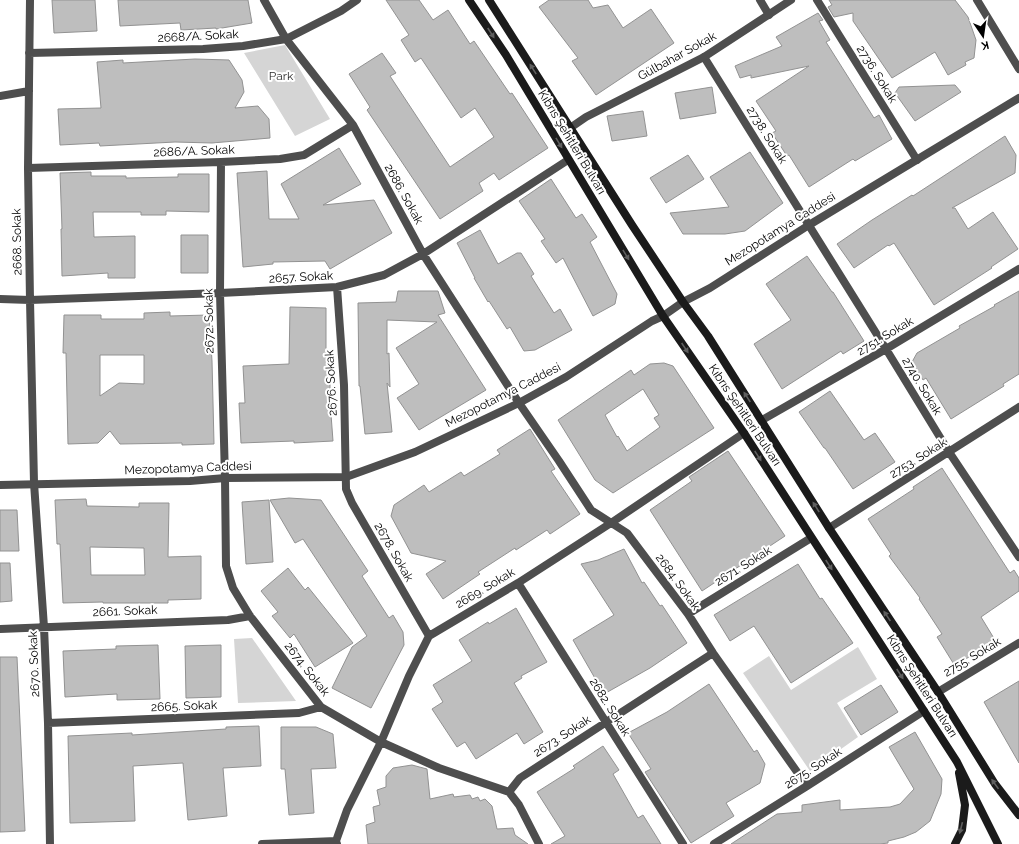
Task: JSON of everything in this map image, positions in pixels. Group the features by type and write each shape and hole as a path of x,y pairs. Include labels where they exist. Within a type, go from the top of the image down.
{"main road":[{"name":"Kıbrıs Şehitleri Bulvarı","path":"469,0 506,55 568,160 664,316 744,433 957,762 998,844"},
{"name":"Kıbrıs Şehitleri Bulvarı","path":"489,0 632,225 683,302 708,336 829,528 938,692 995,784 1019,815"},
{"path":"955,844 962,830 965,805 957,762"}],"street":[{"name":"2668. Sokak","path":"30,0 28,168 34,483"},
{"name":"2686. Sokak","path":"264,0 286,38 353,125 423,254 519,403"},
{"name":"2668/A. Sokak","path":"29,52 203,50 243,46 286,38 341,12 357,0"},
{"path":"760,0 769,15"},
{"name":"Gülbahar Sokak","path":"570,128 586,117 704,57 791,0"},
{"name":"2736. Sokak","path":"817,0 917,160"},
{"path":"977,0 1019,69"},
{"name":"2738. Sokak","path":"704,57 809,225"},
{"path":"0,96 29,91"},
{"name":"Mezopotamya Caddesi","path":"0,484 190,481 225,478 346,477 415,452 519,403 566,377 652,321 664,316 683,302 710,288 809,225 1019,98"},
{"name":"2686/A. Sokak","path":"28,168 280,159 304,155 353,125"},
{"name":"2657. Sokak","path":"0,299 30,300 337,288 384,275 423,254 568,160"},
{"name":"2672. Sokak","path":"221,162 220,293 225,478"},
{"name":"2740. Sokak","path":"809,225 949,452 1019,557"},
{"name":"2751. Sokak","path":"762,420 1019,270"},
{"name":"2676. Sokak","path":"337,288 344,385 346,477"},
{"name":"2684. Sokak","path":"519,403 560,461 591,510 627,533 688,614 713,653 807,786"},
{"name":"2753. Sokak","path":"829,528 1019,407"},
{"name":"2669. Sokak","path":"429,636 518,583 611,523 744,433"},
{"name":"2678. Sokak","path":"346,477 346,489 352,503 429,636"},
{"name":"2674. Sokak","path":"225,478 226,566 233,588 250,616 321,707 381,742 439,768 509,792"},
{"name":"2670. Sokak","path":"34,483 44,627 48,723 50,844"},
{"name":"2671. Sokak","path":"688,614 811,538"},
{"name":"2682. Sokak","path":"518,583 683,844"},
{"name":"2661. Sokak","path":"0,629 228,620 250,616"},
{"path":"262,844 336,843 347,810 381,742 409,676 429,636"},
{"name":"2755. Sokak","path":"938,692 1019,643"},
{"name":"2673. Sokak","path":"509,792 520,778 713,653"},
{"name":"2665. Sokak","path":"48,723 299,713 321,707"},
{"name":"2675. Sokak","path":"714,844 924,711"},
{"path":"509,792 519,805 539,844"}],"green space":[{"name":"Park","path":"285,45 330,119 295,136 244,53"},
{"path":"252,638 296,701 238,703 234,639"},
{"path":"858,647 877,679 837,703 858,737 810,771 743,673 769,656 791,690"}],"building":[{"path":"52,0 95,0 97,31 54,33"},
{"path":"118,0 248,0 252,23 216,29 181,30 180,23 120,26"},
{"path":"386,0 419,0 433,20 448,10 470,44 474,41 510,94 512,93 548,148 499,180 494,173 479,183 483,191 440,219 367,110 370,107 349,74 382,53 396,73 390,76 450,167 494,137 475,108 461,118 421,58 415,62 401,40 409,35"},
{"path":"549,0 588,0 593,8 608,5 623,28 651,9 674,43 596,95 572,61 578,58 539,7"},
{"path":"829,0 955,0 968,17 976,40 974,58 965,62 966,65 948,75 935,52 892,78 853,21 853,13 834,17 828,7 832,5"},
{"path":"818,13 823,20 819,21 830,40 826,42 874,118 879,115 892,139 855,161 853,159 809,187 789,155 787,156 772,133 776,131 756,101 809,66 751,78 751,75 740,78 735,66 782,46 776,37"},
{"path":"195,59 229,60 242,80 244,92 235,108 258,106 269,119 270,138 212,143 175,142 100,146 99,143 60,145 58,109 101,108 97,62 123,60 123,63"},
{"path":"955,85 961,92 915,121 895,93 899,87"},
{"path":"712,87 716,113 680,119 675,93"},
{"path":"643,111 647,136 612,141 607,116"},
{"path":"1005,136 1016,155 1015,173 952,208 955,208 968,229 993,212 1018,249 991,267 992,268 934,305 894,243 889,246 888,245 854,268 837,244 872,220 912,195 913,196"},
{"path":"339,148 361,184 323,205 374,200 392,233 330,269 325,261 273,262 273,264 243,267 237,173 267,171 269,219 299,219 281,184"},
{"path":"750,152 783,203 745,231 725,234 683,234 670,213 729,207 710,177"},
{"path":"688,155 704,179 666,203 650,178"},
{"path":"91,172 91,176 126,176 126,178 178,177 178,174 209,174 209,212 166,211 166,215 141,215 141,212 93,212 94,237 135,236 135,278 108,278 108,273 62,276 60,173"},
{"path":"551,179 576,218 582,214 597,237 590,242 617,294 615,304 593,316 563,258 556,263 541,241 545,239 519,201"},
{"path":"480,230 498,264 517,253 521,253 534,274 531,276 554,313 560,309 572,330 535,350 524,351 510,327 507,329 489,301 488,302 474,278 457,243"},
{"path":"181,235 208,235 208,273 181,273"},
{"path":"807,256 833,292 864,341 843,354 841,351 782,389 754,344 791,320 766,284"},
{"path":"398,291 438,291 445,313 438,315 486,390 419,430 397,398 419,384 396,348 437,322 387,320 387,354 389,353 390,387 387,383 392,432 365,434 359,386 358,303 396,302"},
{"path":"1019,291 1019,374 1003,384 1004,386 951,419 926,378 923,380 912,362 917,353 960,328 959,326"},
{"path":"290,307 326,308 326,353 330,353 330,401 333,441 241,443 239,403 245,403 243,366 289,364"},
{"path":"170,312 170,316 209,315 212,361 214,444 120,444 110,431 98,443 68,444 66,353 63,353 64,315 101,315 101,319 144,319 144,313","holes":["100,355 144,355 144,384 119,383 100,396"]},
{"path":"664,363 673,366 714,428 613,493 595,480 558,420 631,370 634,375 650,364","holes":["643,389 659,415 654,418 660,427 627,451 618,436 617,437 605,415"]},
{"path":"830,391 864,440 875,433 895,462 853,489 799,412"},
{"path":"530,429 555,469 551,471 580,514 550,534 547,530 516,550 515,548 478,572 480,574 443,599 426,574 446,561 411,553 391,516 394,505 424,485 429,492 461,472 464,476 500,454 497,450"},
{"path":"728,451 785,536 702,591 650,510 692,481 689,477"},
{"path":"942,468 1010,573 1014,570 1019,578 1019,591 981,617 995,640 955,666 937,637 942,634 919,599 920,598 889,556 891,554 868,519 914,489 913,487"},
{"path":"289,498 321,500 368,571 362,576 389,618 393,615 403,632 404,645 371,708 332,688 352,647 367,636 303,539 295,543 270,500"},
{"path":"86,499 87,506 139,507 139,503 169,503 168,557 201,556 201,599 168,600 168,603 63,603 60,544 57,544 55,500","holes":["90,547 144,548 145,575 91,575"]},
{"path":"269,500 273,562 246,564 242,502"},
{"path":"0,510 17,510 19,551 0,551"},
{"path":"624,549 642,583 644,582 660,606 662,605 687,643 650,668 604,694 573,640 614,615 581,564 598,560"},
{"path":"0,563 10,563 12,601 0,602"},
{"path":"798,564 820,599 822,598 853,643 791,683 754,626 730,641 714,615"},
{"path":"288,568 305,590 308,587 353,643 315,667 294,634 290,638 272,616 278,612 261,591"},
{"path":"516,608 547,662 521,676 522,678 514,683 543,732 524,744 517,733 476,759 465,742 457,747 432,709 443,702 433,685 472,661 459,640 488,622 489,624"},
{"path":"158,645 160,699 117,700 117,694 65,697 63,651 116,649 116,646"},
{"path":"221,645 221,697 186,698 185,646"},
{"path":"0,657 17,657 25,831 0,832"},
{"path":"1019,681 1019,763 984,702"},
{"path":"709,684 754,752 757,750 765,764 760,783 726,803 734,816 691,843 645,772 651,769 628,733 667,712"},
{"path":"881,685 898,712 861,735 844,708"},
{"path":"259,726 261,766 223,768 227,816 188,820 183,763 133,766 135,821 70,823 68,736 132,733 132,735 226,729 226,727"},
{"path":"281,727 316,727 333,734 336,768 311,769 314,813 289,815 285,769 281,769"},
{"path":"915,732 942,779 941,794 930,821 916,832 888,841 888,843 880,844 731,844 777,814 802,812 802,805 840,800 840,810 890,807 900,804 914,789 889,747"},
{"path":"603,746 619,770 613,774 638,818 643,815 661,844 551,844 565,836 537,792 575,768 573,766"},
{"path":"412,765 427,769 430,799 453,794 454,797 470,795 472,799 478,797 480,801 485,799 492,806 497,829 513,828 515,835 528,844 368,844 366,825 375,822 373,807 380,805 377,790 386,787 386,776 393,768"}]}
